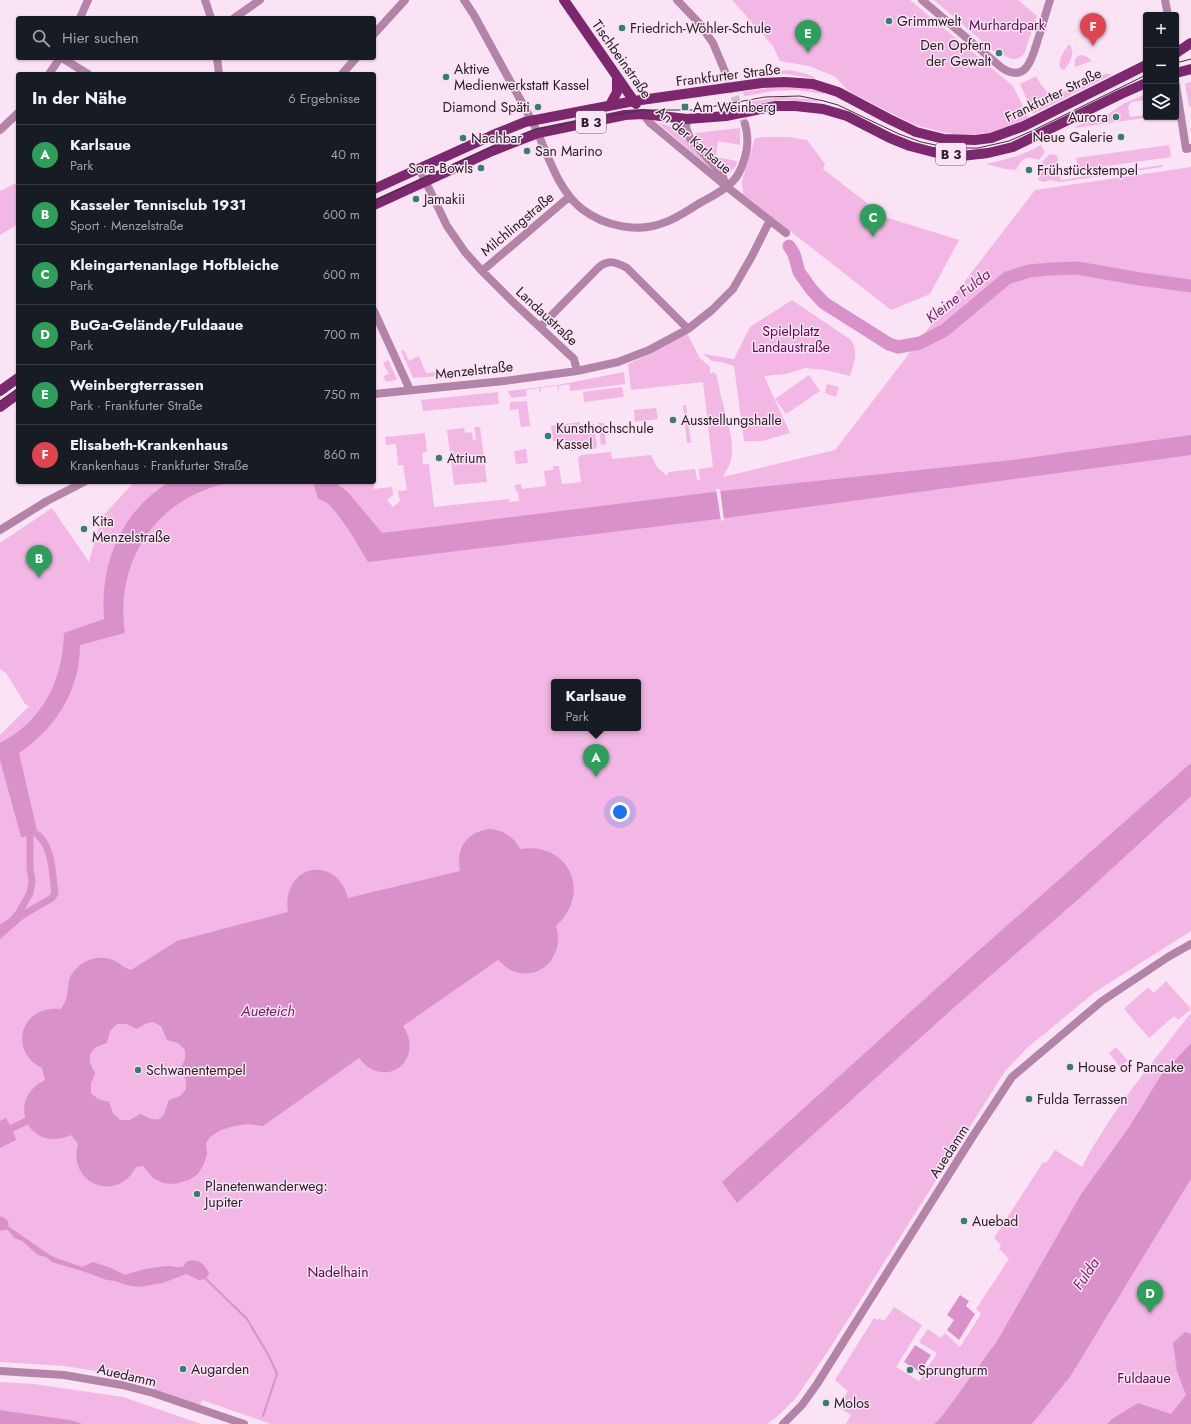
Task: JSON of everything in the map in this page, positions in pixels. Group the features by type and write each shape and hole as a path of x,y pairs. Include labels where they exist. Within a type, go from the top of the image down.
{"main road":[{"name":"Tischbeinstraße","path":"564,0 644,114"},
{"path":"1179,51 1191,43"},
{"path":"1179,52 1191,50"},
{"name":"Frankfurter Straße","path":"376,188 525,122 634,101 762,83 799,82 813,84 838,92 916,132 944,139 975,140 991,138 1024,126 1143,67"},
{"path":"1179,72 1191,69"},
{"path":"610,105 617,92 617,77"},
{"name":"Frankfurter Straße","path":"376,204 492,151 538,133 625,115 644,114 687,119 726,116 776,106 795,106 823,109 847,116 890,138 910,146 933,152 961,156 988,153 1013,146 1121,94 1143,85"},
{"path":"0,391 16,379"},
{"path":"0,407 16,395"}],"street":[{"path":"81,16 88,0"},
{"path":"205,0 210,16"},
{"path":"237,16 260,0"},
{"path":"376,32 404,0"},
{"path":"464,0 474,15 532,121 544,150 569,197 583,210 597,218 611,224 627,227 643,228 662,224 727,187 734,181 743,163 748,137 745,124"},
{"path":"676,0 699,23 712,42 726,74"},
{"path":"922,0 1002,68 1007,71 1017,73 1027,67 1033,58 1050,0"},
{"path":"1165,0 1167,12"},
{"path":"50,72 60,60"},
{"path":"64,60 85,72"},
{"path":"217,60 219,72"},
{"path":"344,72 354,60"},
{"path":"1179,102 1188,149"},
{"name":"An der Karlsaue","path":"644,114 650,123 727,187 786,233"},
{"path":"0,130 16,115"},
{"name":"An der Karlsaue","path":"687,119 686,128 691,140 722,174 727,187"},
{"name":"Landaustraße","path":"419,168 447,226 465,252 482,271 574,359 577,371"},
{"name":"Milchlingstraße","path":"482,271 569,197"},
{"path":"577,371 618,362 649,350 688,329 712,310 733,289 770,220"},
{"path":"540,327 603,263 610,262 627,268 688,329"},
{"path":"376,315 410,390"},
{"name":"Menzelstraße","path":"376,394 504,381 577,371"},
{"path":"0,530 47,501 80,484"},
{"name":"Auedamm","path":"783,1424 802,1405 817,1384 1012,1077 1102,1001 1168,957 1191,944"},
{"name":"Auedamm","path":"0,1371 64,1375 122,1385 153,1393 244,1424"}],"green space":[{"path":"732,0 910,0 1013,86 1029,118 990,133 961,135 941,132 913,124 850,92 834,76 809,66 780,61 773,46"},
{"name":"Murhardpark","path":"934,0 1018,0 1037,16 1024,54 1021,57 1012,59 1000,51 996,53"},
{"path":"1069,44 1072,54 1068,65 1064,70 1060,68 1060,61"},
{"path":"1080,55 1086,56 1092,61 1075,67 1075,60"},
{"path":"788,70 807,74 817,79 787,74 763,75"},
{"path":"1105,74 1113,74 1033,114 1020,84 1036,76 1048,93 1058,94"},
{"path":"1191,82 1191,106 1189,107 1185,83"},
{"path":"792,86 810,88 825,92 824,94 796,90 774,91 744,96 743,92 774,87"},
{"path":"1143,95 1143,100 1132,102 1128,106 1130,117 1143,115 1143,118 1074,128 1090,120 1104,116 1125,103"},
{"path":"783,97 818,100 818,102 781,100 747,106 746,102"},
{"path":"658,123 683,130 714,171"},
{"path":"740,128 740,145 718,141 716,157 737,161 736,166 730,172 697,138 695,133"},
{"path":"788,137 807,140 825,164 823,169 885,217 959,240 930,294 891,310 743,194 742,181 755,138"},
{"path":"1041,145 1045,152 1039,160 1030,158 1024,159 1016,170 986,164 1014,157"},
{"path":"1169,145 1171,157 1078,170 1076,158"},
{"path":"1050,154 1057,155 1058,163 1042,166 1042,162"},
{"path":"1162,165 1162,167 1060,182 1050,180 1044,182 1038,180 1042,171 1056,168 1059,170 1061,180"},
{"name":"Nadelhain","path":"1191,167 1191,931 1095,992 1027,1048 1005,1071 830,1348 796,1398 780,1414 767,1424 271,1424 202,1400 200,1406 153,1391 155,1385 125,1376 65,1366 0,1362 0,735 29,706 25,704 6,673 0,669 0,543 52,508 89,562 101,518 132,484 373,484 374,489 392,487 393,495 387,500 393,507 400,501 398,491 407,490 403,465 398,465 396,444 386,445 385,437 425,433 427,452 422,453 423,464 429,464 434,507 509,499 509,502 519,501 518,492 516,492 515,485 521,484 522,489 546,486 544,471 553,470 553,466 559,466 562,484 581,482 578,458 581,455 611,452 612,459 651,455 657,467 666,475 668,475 668,472 695,469 697,480 700,480 699,469 713,467 703,382 631,390 628,364 646,356 687,333 699,357 710,367 710,374 713,372 716,374 717,378 732,448 730,463 723,477 835,450 1035,190"},
{"path":"16,183 16,225 0,235 0,191"},
{"name":"Spielplatz Landaustraße","path":"792,300 851,340 855,353 850,376 826,370 805,368 786,374 764,376 790,433 762,441 744,441 734,366 712,361 703,354 734,359 750,327"},
{"path":"404,350 409,361 419,356 426,373 436,372 437,376 413,378 401,351"},
{"path":"388,360 397,379 386,382 383,376 389,374 383,363"},
{"path":"624,372 625,384 570,391 569,384 559,386 559,392 557,386 541,388 541,394 539,388 526,390 527,396 512,398 508,391 558,385"},
{"path":"809,375 820,391 786,414 775,399"},
{"path":"827,384 839,387 836,397 825,393"},
{"path":"622,387 624,397 584,402 583,392"},
{"path":"498,392 499,404 423,411 421,400"},
{"path":"527,401 530,426 521,427 518,409 510,410 510,402"},
{"path":"683,405 686,405 691,443 687,443"},
{"path":"656,408 658,419 635,422 634,410"},
{"path":"580,422 580,425 594,424 597,446 595,449 570,451 568,441 553,441 551,426"},
{"path":"598,423 604,423 606,444 601,445"},
{"path":"474,427 480,427 487,482 454,485 447,430 464,428 465,433 472,432 473,440 476,439"},
{"path":"526,449 528,463 516,464 514,451"},
{"path":"1166,981 1191,1009 1178,1020 1174,1016 1149,1038 1124,1009 1148,987 1154,993"},
{"path":"1191,1013 1191,1043 1161,1075 1129,1127 1081,1194 997,1341 942,1416 934,1424 846,1424 851,1415 838,1407 848,1391 835,1380 874,1318 878,1320 879,1318 884,1321 894,1307 922,1325 896,1367 919,1381 937,1353 919,1342 928,1329 941,1338 945,1333 960,1347 981,1314 976,1309 1009,1259 999,1249 1001,1245 994,1238 1043,1162 1046,1163 1055,1150 1082,1167 1093,1146 1119,1107"},
{"path":"1116,1047 1128,1061 1120,1067 1109,1053"},
{"name":"Fuldaaue","path":"1191,1179 1191,1424 1032,1424 1070,1377"},
{"path":"0,1382 34,1384 123,1397 201,1424 83,1424 71,1420 0,1410"}],"water":[{"path":"1191,435 1191,455 726,518 368,562 338,515 327,503 318,499 314,484 337,484 347,491 382,533 722,491 1013,460"},
{"path":"166,484 226,484 207,489 184,500 164,516 147,534 135,556 127,580 123,606 125,633 80,645 76,677 63,706 55,720 44,732 19,753 38,835 21,837 0,760 0,743 15,734 28,723 39,711 48,697 55,683 60,667 64,633 104,619 106,578 110,559 126,524 152,494"},
{"path":"1191,763 1191,796 1082,896 959,1003 737,1203 722,1182 959,968"},
{"name":"Aueteich","path":"489,829 503,832 511,837 520,849 537,849 551,853 562,861 570,872 574,885 573,898 567,913 556,926 558,936 554,955 549,963 542,969 524,973 507,968 498,960 403,1026 409,1039 409,1050 406,1060 399,1068 390,1072 380,1072 369,1068 359,1058 263,1126 248,1124 234,1126 221,1130 210,1137 206,1143 207,1154 204,1164 198,1174 189,1180 174,1184 163,1183 153,1178 143,1166 136,1167 128,1178 117,1185 106,1187 96,1184 87,1179 80,1170 77,1158 78,1144 71,1135 56,1139 43,1137 34,1131 27,1122 24,1111 26,1100 33,1089 45,1080 42,1068 31,1060 25,1051 22,1041 23,1030 28,1021 36,1014 47,1009 61,1009 66,999 69,980 80,965 91,959 104,958 113,960 131,970 177,941 288,912 288,896 293,884 301,875 311,870 322,870 333,875 342,884 348,898 460,871 459,856 464,843 468,838 481,831","holes":["153,1022 161,1026 167,1040 178,1043 185,1050 185,1059 180,1070 186,1080 186,1089 180,1096 169,1100 164,1114 160,1118 152,1119 140,1114 130,1120 120,1120 113,1113 109,1102 98,1099 91,1093 91,1084 95,1073 90,1063 90,1054 96,1047 107,1043 110,1031 117,1024 126,1024 137,1029 147,1023"]},
{"path":"19,907 28,915 0,939 0,925 11,917"},
{"name":"Fulda","path":"1191,1043 1191,1179 1070,1377 1032,1424 934,1424 942,1416 997,1341 1081,1194 1129,1127 1161,1075"},
{"path":"6,1118 12,1128 16,1140 0,1148 0,1121"},
{"path":"2,1222 50,1255 82,1267 93,1262 111,1268 125,1275 158,1267 181,1267 184,1266 186,1262 197,1261 205,1266 209,1273 206,1279 199,1280 186,1274 163,1283 139,1287 126,1285 52,1262 46,1257 38,1255 22,1241 14,1238 10,1232 1,1226"},
{"path":"960,1295 969,1301 966,1306 975,1314 959,1340 947,1330 954,1320 947,1315"},
{"path":"1185,1332 1191,1334 1191,1424 1107,1424 1112,1419 1138,1403 1171,1414 1186,1395 1177,1371 1173,1343"},
{"path":"915,1345 931,1355 920,1372 904,1362"},
{"path":"0,1410 71,1420 83,1424 0,1424"}],"pier":[{"path":"716,489 720,489 724,520 721,521"}],"waterway":[{"name":"Kleine Fulda","path":"789,246 794,254 799,272 811,289 824,303 889,344 898,347 920,343 945,330 1007,278 1029,271 1077,268 1191,286"},
{"path":"26,913 52,898 55,893 51,862 47,847 38,835"},
{"path":"21,909 30,893 32,882 30,868 30,836"},
{"path":"12,1128 27,1121"},
{"path":"206,1279 247,1319 270,1358 277,1374 263,1416"}],"tunnel":[{"path":"726,74 745,124"}],"tram line":[{"path":"1179,62 1191,59"},
{"path":"376,200 507,140 536,129 641,110 694,110 765,97 800,96 838,105 899,134 921,142 950,148 978,148 1009,141 1143,76"},
{"path":"0,401 16,389"}],"place":[{"name":"Grimmwelt","path":"889,21"},
{"name":"Friedrich-Wöhler-Schule","path":"622,28"},
{"name":"Elisabeth-Krankenhaus","path":"1093,46"},
{"name":"Weinbergterrassen","path":"808,53"},
{"name":"Den Opfern der Gewalt","path":"999,53"},
{"name":"Aktive Medienwerkstatt Kassel","path":"446,77"},
{"name":"Diamond Späti","path":"538,107"},
{"name":"Am Weinberg","path":"685,107"},
{"name":"Aurora","path":"1116,117"},
{"name":"Neue Galerie","path":"1121,137"},
{"name":"Nachbar","path":"463,138"},
{"name":"San Marino","path":"527,151"},
{"name":"Sora Bowls","path":"481,168"},
{"name":"Frühstückstempel","path":"1029,170"},
{"name":"Jamakii","path":"416,199"},
{"name":"Kleingartenanlage Hofbleiche","path":"873,237"},
{"name":"Ausstellungshalle","path":"673,420"},
{"name":"Kunsthochschule Kassel","path":"548,436"},
{"name":"Atrium","path":"439,458"},
{"name":"Kita Menzelstraße","path":"84,529"},
{"name":"Kasseler Tennisclub 1931","path":"39,578"},
{"name":"Karlsaue","path":"596,777"},
{"name":"House of Pancake","path":"1070,1067"},
{"name":"Schwanentempel","path":"138,1070"},
{"name":"Fulda Terrassen","path":"1029,1099"},
{"name":"Planetenwanderweg: Jupiter","path":"197,1194"},
{"name":"Auebad","path":"964,1221"},
{"name":"BuGa-Gelände/Fuldaaue","path":"1150,1313"},
{"name":"Augarden","path":"183,1369"},
{"name":"Sprungturm","path":"910,1370"},
{"name":"Molos","path":"826,1403"}]}
